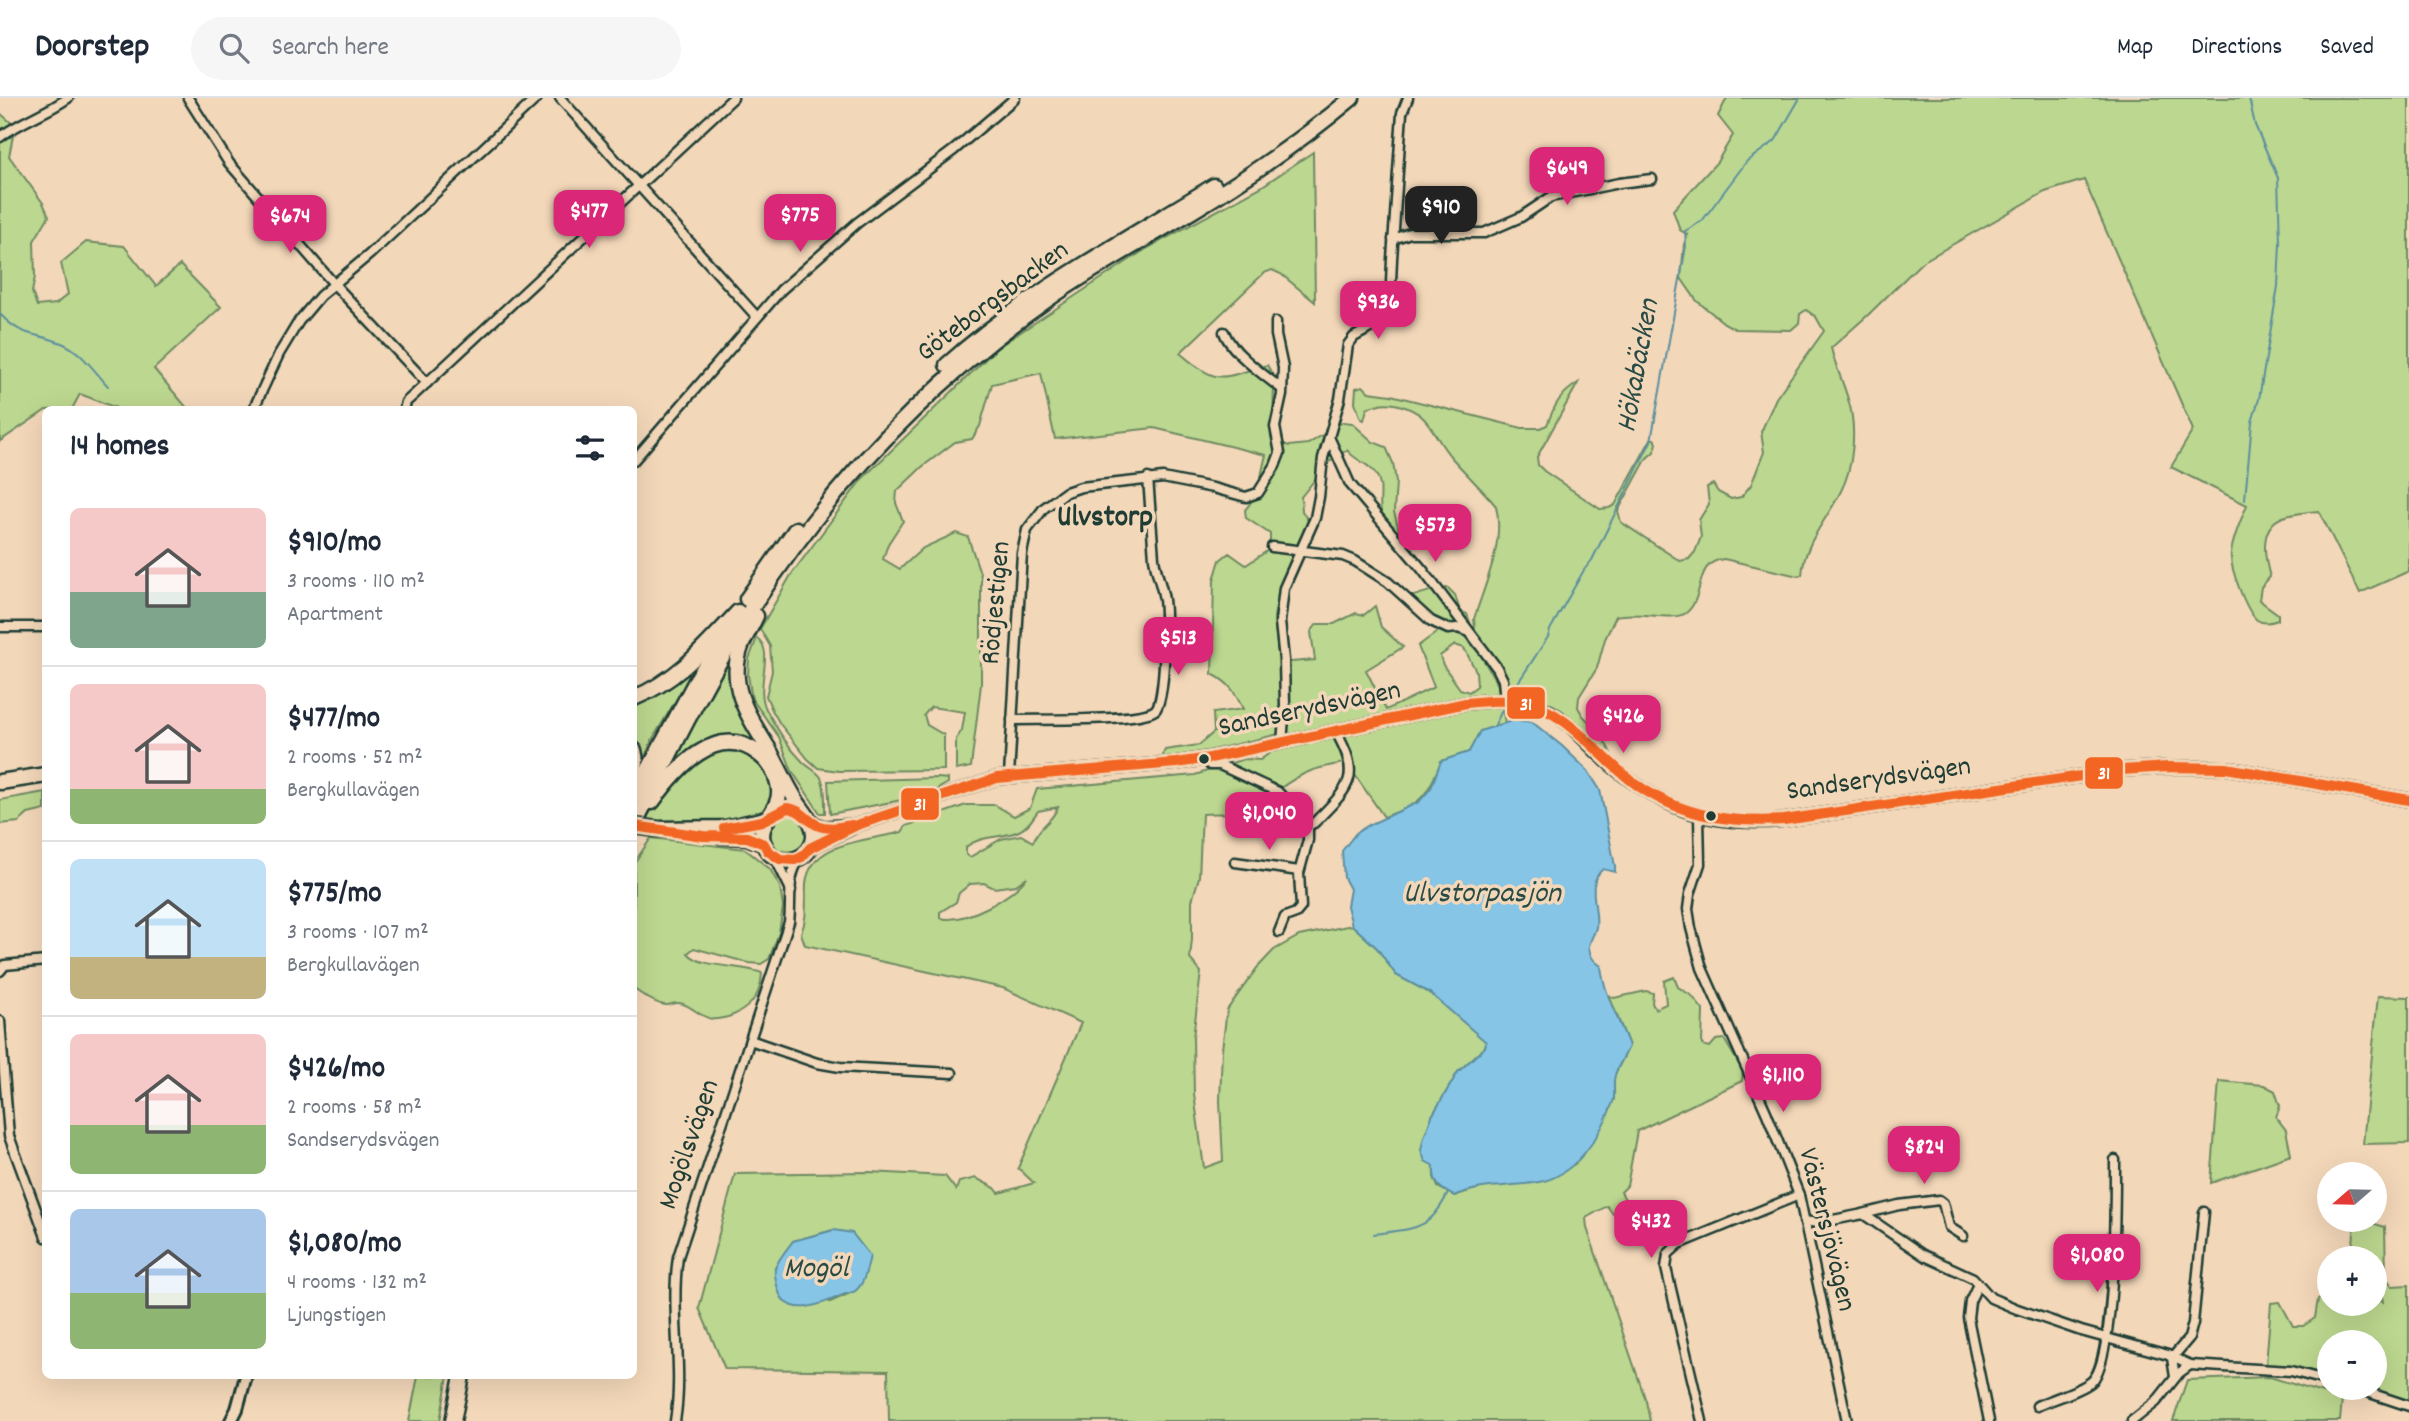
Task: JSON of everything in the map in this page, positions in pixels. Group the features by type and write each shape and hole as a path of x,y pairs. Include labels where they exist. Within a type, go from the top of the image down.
{"highway":[{"name":"Göteborgsbacken","path":"738,612 770,565 833,483 883,428 953,360 1048,288 1247,166 1338,98"},
{"name":"Göteborgsbacken","path":"781,568 820,513 864,461 931,393 975,355 1050,298 1261,168 1352,98"},
{"path":"637,826 706,836 743,837 764,844 774,856 788,861 806,853 814,834 808,818 753,727 737,684 742,645 781,568"},
{"path":"637,820 705,687 753,605 781,568"},
{"path":"637,696 680,672 738,612"},
{"path":"637,791 697,679 738,612"},
{"path":"637,822 667,782 690,758 704,748 722,743 738,744 761,755 776,777 778,803 763,827 764,844"},
{"path":"0,784 42,779"},
{"path":"657,829 725,828 768,817 783,808 792,808 808,818"},
{"path":"453,1421 461,1379"},
{"path":"459,1421 467,1379"}],"street":[{"path":"0,136 68,98"},
{"path":"188,98 229,163 334,284 427,383"},
{"path":"255,406 279,354 299,321 320,296 370,254 537,98"},
{"path":"560,98 757,317"},
{"path":"405,406 406,402 733,98"},
{"path":"637,457 781,290 857,223 954,150 1015,98"},
{"path":"1282,743 1285,692 1281,605 1284,588 1315,518 1320,497 1323,458 1340,399 1348,345 1354,337 1381,323 1390,306 1402,113 1408,98"},
{"path":"1393,239 1410,233 1484,233 1521,217 1551,197 1652,179"},
{"name":"Rödjestigen","path":"1009,776 1022,552 1027,530 1044,508 1066,492 1091,485 1147,478 1181,481 1246,497 1258,493 1280,453 1275,427 1283,368 1276,322"},
{"path":"1224,332 1226,339 1241,355 1282,388"},
{"path":"1329,437 1350,484 1422,569 1497,668 1503,680 1505,700"},
{"path":"1012,720 1134,716 1155,711 1161,702 1164,682 1164,599 1154,561 1147,478"},
{"path":"1272,547 1343,556 1355,561 1388,582 1431,621 1448,629 1467,631"},
{"path":"0,627 42,627"},
{"name":"Sandserydsvägen","path":"806,853 857,825 1009,776 1210,758 1466,703 1505,700 1537,705 1554,713 1621,775 1643,791 1672,806 1699,816 1744,822 1784,820 2109,772 2168,767 2248,771 2409,800"},
{"path":"1308,826 1314,823 1348,786 1351,778 1349,756 1336,732"},
{"path":"1210,758 1210,765 1220,765 1278,792 1308,826 1308,839 1299,871 1301,907 1296,913 1285,917 1279,932"},
{"name":"Västersjövägen","path":"1699,816 1700,864 1688,909 1695,945 1702,968 1767,1114 1799,1195 1847,1421"},
{"name":"Sandserydsvägen","path":"808,818 824,827 857,825"},
{"name":"Mogölsvägen","path":"675,1421 678,1399 675,1293 678,1257 789,922 790,890 795,864 806,853"},
{"name":"Mogölsvägen","path":"774,856 790,890"},
{"path":"1235,862 1299,871"},
{"path":"0,971 5,965 42,961"},
{"path":"0,1021 9,1136 42,1226"},
{"path":"750,1040 817,1063 839,1067 952,1073"},
{"path":"2037,1406 2092,1381 2100,1360 2114,1278 2115,1160"},
{"path":"1702,1421 1666,1268 1668,1254 1679,1244 1799,1195"},
{"path":"1804,1221 1818,1223 1899,1205 1939,1200 1943,1203 1949,1227 1963,1236"},
{"path":"2175,1377 2172,1358 2189,1338 2191,1331 2204,1213"},
{"path":"1863,1214 1923,1255 1966,1274 1992,1297 2017,1309 2190,1365 2291,1371 2317,1378"},
{"path":"1978,1284 1970,1301 1968,1318 1989,1421"},
{"path":"2132,1421 2156,1402 2175,1377 2190,1365"},
{"path":"231,1421 245,1379"},
{"path":"2387,1399 2409,1406"}],"green space":[{"path":"1727,98 2409,98 2409,571 2360,593 2319,511 2286,516 2277,520 2267,533 2265,551 2270,577 2261,587 2259,600 2278,614 2278,620 2257,620 2239,588 2231,559 2234,541 2247,505 2171,467 2193,430 2084,180 2045,192 1922,262 1831,348 1851,410 1853,447 1845,483 1816,532 1802,575 1724,559 1708,566 1696,598 1686,613 1673,616 1616,616 1605,639 1597,668 1579,697 1578,707 1583,716 1599,731 1612,755 1634,776 1567,716 1552,706 1509,693 1504,679 1476,637 1474,619 1496,548 1496,506 1444,449 1425,419 1399,405 1383,404 1367,409 1364,420 1361,419 1355,402 1356,388 1363,386 1369,392 1391,395 1522,428 1540,428 1547,425 1562,396 1578,383 1537,457 1538,465 1600,509 1609,508 1615,505 1651,439 1654,439 1657,443 1655,451 1647,458 1618,511 1621,522 1680,561 1689,559 1701,537 1699,520 1709,504 1707,487 1713,484 1718,492 1731,499 1741,497 1751,485 1764,452 1761,432 1776,398 1824,331 1816,317 1806,310 1800,314 1799,323 1791,330 1735,329 1697,301 1681,278 1684,244 1688,235 1680,230 1673,210 1717,162 1733,135 1718,116"},
{"path":"0,113 15,126 9,156 43,203 49,216 34,241 35,277 32,292 37,306 56,304 68,294 61,263 86,242 124,246 156,286 180,265 221,307 154,369 185,406 111,406 80,394 74,406 42,406 42,413 0,441"},
{"path":"1313,152 1315,302 1281,274 1272,270 1264,273 1180,353 1203,371 1220,377 1267,365 1274,377 1273,439 1289,446 1308,444 1343,422 1352,423 1373,442 1386,447 1393,463 1396,482 1394,512 1400,534 1413,560 1406,558 1384,521 1379,479 1373,470 1347,450 1328,463 1301,497 1302,511 1309,522 1277,601 1274,617 1279,663 1315,660 1311,632 1317,624 1334,624 1356,613 1364,615 1375,606 1381,627 1403,647 1366,670 1386,710 1434,687 1418,646 1444,627 1402,598 1448,588 1455,595 1460,611 1467,614 1471,645 1479,652 1498,685 1505,723 1480,731 1469,752 1441,761 1431,784 1421,798 1407,808 1384,817 1349,762 1319,768 1296,778 1257,808 1236,813 1202,814 1199,877 1192,901 1190,959 1201,972 1193,1038 1194,1094 1204,1168 1223,1161 1220,1101 1227,1010 1257,968 1274,950 1299,936 1352,925 1377,948 1396,975 1430,993 1487,1042 1458,1072 1432,1116 1434,1177 1438,1187 1454,1196 1485,1186 1526,1183 1575,1164 1592,1142 1614,1099 1614,1076 1629,1046 1609,995 1614,998 1646,991 1653,993 1652,1003 1655,1009 1666,1004 1664,981 1674,977 1678,987 1692,996 1703,1010 1702,1045 1710,1047 1716,1040 1724,1039 1743,1071 1742,1081 1637,1131 1627,1186 1621,1192 1627,1203 1625,1207 1613,1214 1607,1206 1586,1218 1587,1228 1646,1401 1650,1421 889,1421 888,1371 725,1369 699,1308 735,1174 869,1172 945,1176 956,1190 959,1182 976,1178 999,1193 1034,1183 1018,1168 1081,1023 1003,988 805,945 801,933 805,915 806,884 810,870 818,859 844,845 902,832 906,826 966,805 995,805 1014,816 1030,808 1037,789 1195,775 1244,759 1260,760 1295,735 1283,733 1164,758 1163,754 1165,750 1199,745 1214,732 1213,713 1243,709 1231,688 1212,674 1214,580 1220,560 1229,553 1246,565 1270,549 1270,534 1246,518 1245,510 1257,490 1266,455 1154,428 1055,439 1041,373 992,384 980,426 972,439 955,442 922,467 897,491 896,503 903,521 888,544 883,559 900,569 923,548 956,533 968,537 981,576 981,684 971,767 956,770 956,739 962,730 965,712 931,707 924,715 927,725 944,735 944,770 839,771 818,768 780,724 766,696 772,671 770,646 760,629 791,575 862,479 998,347 1146,249 1261,187","holes":["1455,645 1464,648 1476,671 1477,686 1469,692 1460,689 1440,656","1058,807 1033,842 1021,835 1001,839 970,857 966,854 966,847 972,843 1022,829 1038,811","1027,877 1011,893 988,907 962,917 940,918 940,912 956,902 959,893 970,884 984,883 994,888 1016,885","833,1230 855,1291 830,1302 775,1268 793,1241"]},
{"path":"757,638 765,652 762,690 766,709 792,750 820,776 824,789 825,813 820,813 792,771 779,737 752,699 748,675 749,659"},
{"path":"735,650 764,751 723,738 660,783"},
{"path":"696,667 652,740 643,762 637,745 637,702 681,680"},
{"path":"738,749 762,763 774,787 770,808 755,820 726,824 644,821 668,786 710,750"},
{"path":"948,779 948,783 927,795 830,814 828,781"},
{"path":"42,793 42,811 28,814 19,822 0,824 0,800"},
{"path":"793,812 801,817 809,837 800,850 794,853 778,853 766,839 776,815"},
{"path":"651,838 745,849 770,869 780,887 783,907 779,933 769,959 761,964 694,948 688,953 702,962 762,973 756,996 742,1011 712,1019 681,1003 659,1004 637,991 637,859"},
{"path":"2378,996 2409,997 2409,1143 2363,1144"},
{"path":"2219,1081 2264,1085 2275,1091 2280,1106 2276,1117 2286,1130 2291,1155 2211,1183"},
{"path":"2354,1232 2385,1232 2385,1246 2353,1246"},
{"path":"2387,1278 2392,1286 2409,1285 2409,1401 2387,1395 2387,1330 2317,1330 2317,1376 2266,1365 2271,1303 2280,1302 2293,1326 2303,1326 2315,1318 2317,1305 2317,1316 2387,1316"},
{"path":"2270,1377 2317,1391 2317,1400 2342,1400 2340,1421 2173,1421 2187,1380"},
{"path":"417,1379 447,1379 440,1421 409,1421"}],"water":[{"name":"Ulvstorpasjön","path":"1515,720 1532,722 1562,746 1588,771 1600,790 1615,872 1603,869 1595,882 1596,927 1589,948 1590,954 1601,966 1609,996 1629,1046 1615,1075 1614,1099 1608,1114 1587,1150 1568,1169 1544,1181 1476,1189 1454,1196 1438,1185 1434,1166 1425,1161 1421,1150 1432,1116 1458,1072 1485,1047 1486,1042 1430,993 1396,975 1377,948 1352,925 1347,906 1350,889 1344,878 1342,851 1356,833 1419,802 1431,788 1441,761 1469,752 1480,731"},
{"name":"Mogöl","path":"834,1230 852,1233 870,1256 861,1284 854,1292 816,1305 796,1307 787,1303 781,1296 775,1275 780,1258 793,1241"}],"waterway":[{"name":"Hökabäcken","path":"1510,695 1548,637 1592,560 1651,441 1686,246 1685,231 1702,221 1747,161 1775,141 1800,98"},
{"path":"2245,499 2252,422 2259,399 2278,286 2280,243 2278,178 2255,125 2249,98"},
{"path":"0,314 16,328 71,348 108,386"},
{"name":"Hökabäcken","path":"1494,727 1504,706"},
{"path":"1374,1234 1410,1229 1427,1222 1448,1193"}],"transit line":[{"name":"31","path":"637,826 703,836 747,837 764,844 768,851 780,859 795,860 810,848 857,825 997,778 1210,758 1466,703 1496,701 1525,703 1542,708 1572,727 1640,787 1674,805 1727,819 1784,820 2122,770 2168,767 2226,768 2409,800"},
{"name":"31","path":"724,828 762,821 787,808 796,810 821,827 852,825"}],"district":[{"name":"Ulvstorp","path":"1105,519"}]}
